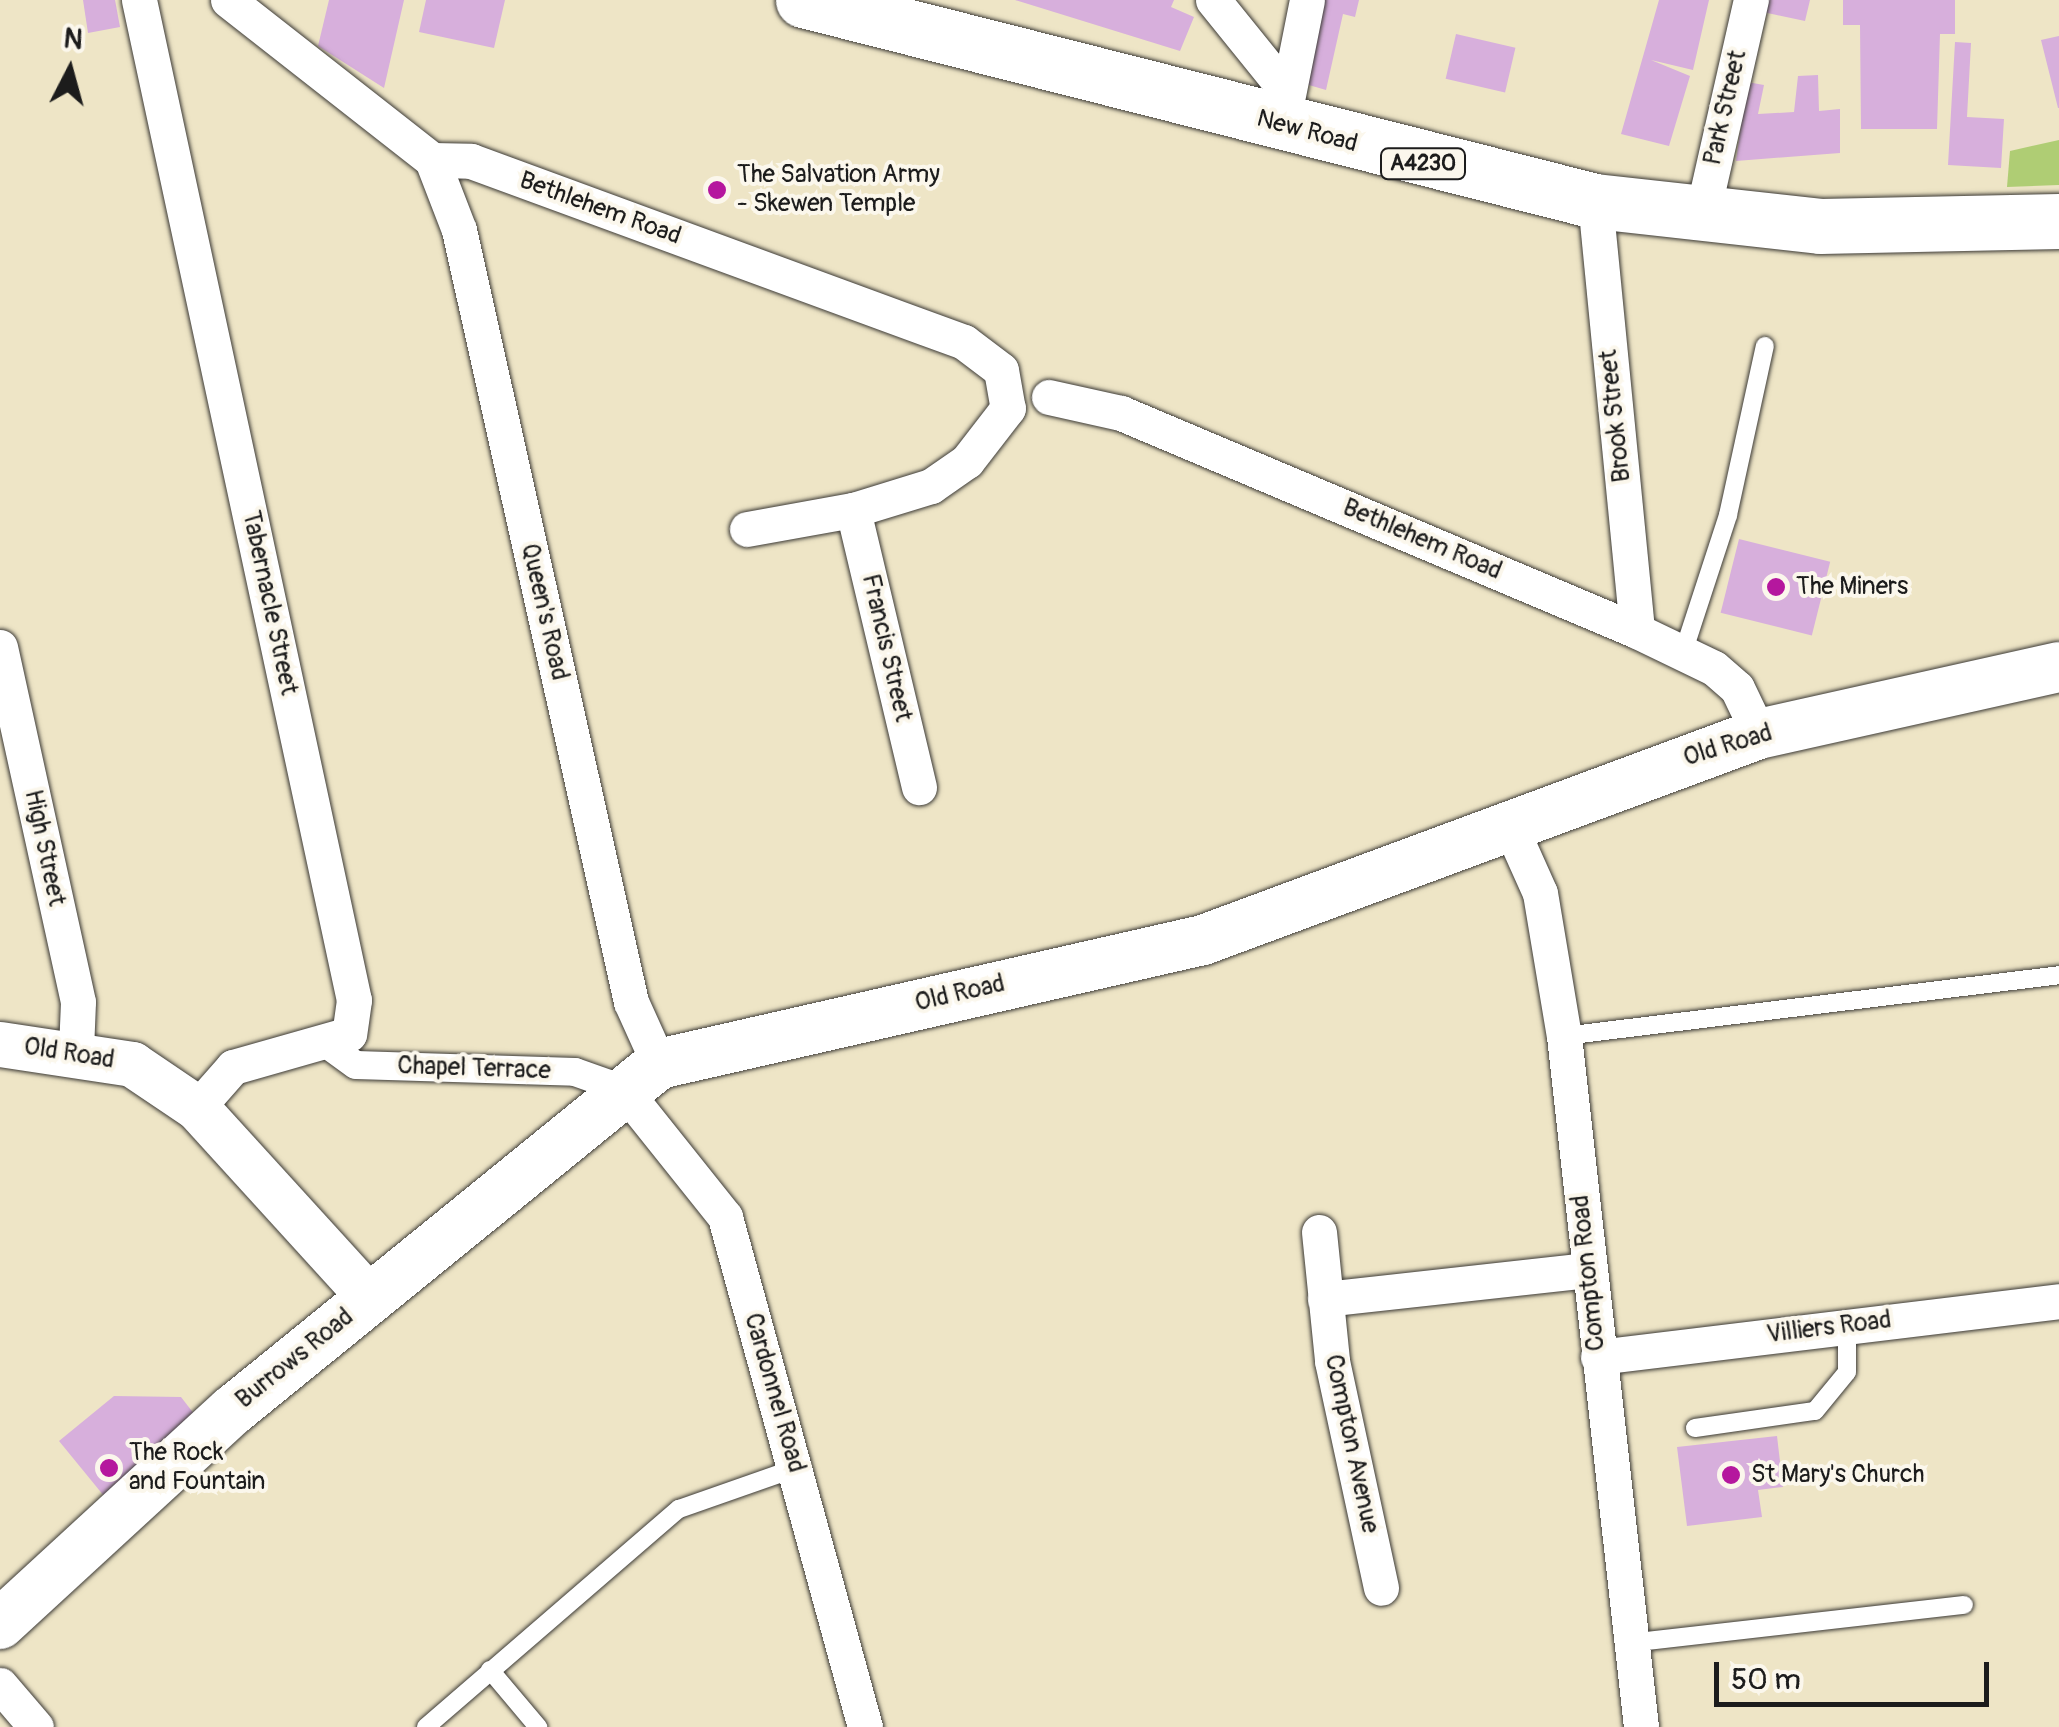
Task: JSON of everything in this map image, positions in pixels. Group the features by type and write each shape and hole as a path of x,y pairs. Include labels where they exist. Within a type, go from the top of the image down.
{"main road":[{"name":"New Road","path":"803,0 1285,109 1596,201 1820,226 2059,220"},
{"name":"Old Road","path":"370,1298 641,1076 1203,940 1759,734 2059,667"},
{"name":"Burrows Road","path":"0,1624 370,1298"}],"street":[{"name":"Tabernacle Street","path":"139,0 354,1000 349,1034 328,1045"},
{"path":"228,0 432,160"},
{"path":"1214,0 1285,109"},
{"path":"1285,109 1307,0"},
{"name":"Park Street","path":"1702,215 1751,0"},
{"name":"Bethlehem Road","path":"432,160 471,161 964,342 1001,370 1008,408 968,461 931,486 853,510"},
{"name":"Queen's Road","path":"432,160 459,230 631,1002 641,1076"},
{"name":"Brook Street","path":"1596,201 1637,631"},
{"name":"Bethlehem Road","path":"1049,397 1121,413 1637,631 1683,653 1737,688 1759,734"},
{"path":"747,530 853,510"},
{"name":"Francis Street","path":"853,510 919,787"},
{"name":"High Street","path":"0,647 78,1002 76,1050"},
{"name":"Compton Road","path":"1510,826 1540,894 1564,1036 1598,1357 1638,1642 1641,1727"},
{"name":"Old Road","path":"0,1044 76,1050 132,1064 196,1108 370,1298"},
{"name":"Chapel Terrace","path":"328,1045 356,1065 641,1076"},
{"path":"196,1108 233,1067 328,1045"},
{"name":"Cardonnel Road","path":"641,1076 725,1217 865,1727"},
{"name":"Compton Avenue","path":"1319,1232 1325,1299 1381,1588"},
{"path":"1325,1299 1588,1270"},
{"name":"Villiers Road","path":"1598,1357 2059,1301"},
{"path":"0,1685 36,1727"}],"lane":[{"path":"1683,653 1728,515 1765,346"},
{"path":"1564,1036 2059,975"},
{"path":"1695,1428 1815,1411 1847,1372 1847,1326"},
{"path":"426,1727 678,1509 796,1468"},
{"path":"1638,1642 1964,1606"},
{"path":"490,1670 538,1727"}],"green space":[{"path":"2059,140 2059,185 2007,187 2010,151"}],"building":[{"path":"83,0 115,0 120,27 88,33"},
{"path":"329,0 404,0 384,88 318,46"},
{"path":"426,0 505,0 494,48 419,32"},
{"path":"1015,0 1174,0 1171,7 1194,17 1180,51"},
{"path":"1322,0 1359,0 1355,17 1343,14 1326,90 1302,83"},
{"path":"1659,0 1709,0 1693,70 1651,60 1690,76 1669,146 1621,134"},
{"path":"1766,0 1810,0 1805,21 1763,12"},
{"path":"1843,0 1955,0 1955,34 1940,34 1937,129 1861,129 1860,25 1843,25"},
{"path":"1456,34 1515,48 1505,93 1446,79"},
{"path":"2059,36 2059,108 2058,108 2041,40"},
{"path":"1955,42 1971,43 1967,117 2004,119 2001,168 1948,165"},
{"path":"1818,75 1819,111 1840,109 1840,153 1736,161 1747,82 1764,85 1758,114 1794,112 1798,76"},
{"name":"The Miners","path":"1739,539 1830,562 1812,635 1721,613"},
{"name":"The Rock and Fountain","path":"114,1396 181,1397 198,1419 104,1496 59,1441"},
{"name":"St Mary's Church","path":"1777,1436 1783,1487 1758,1490 1762,1517 1687,1526 1677,1447"}],"place":[{"name":"The Salvation Army - Skewen Temple","path":"717,190"},
{"name":"The Miners","path":"1776,587"},
{"name":"The Rock and Fountain","path":"109,1468"},
{"name":"St Mary's Church","path":"1731,1475"}]}
